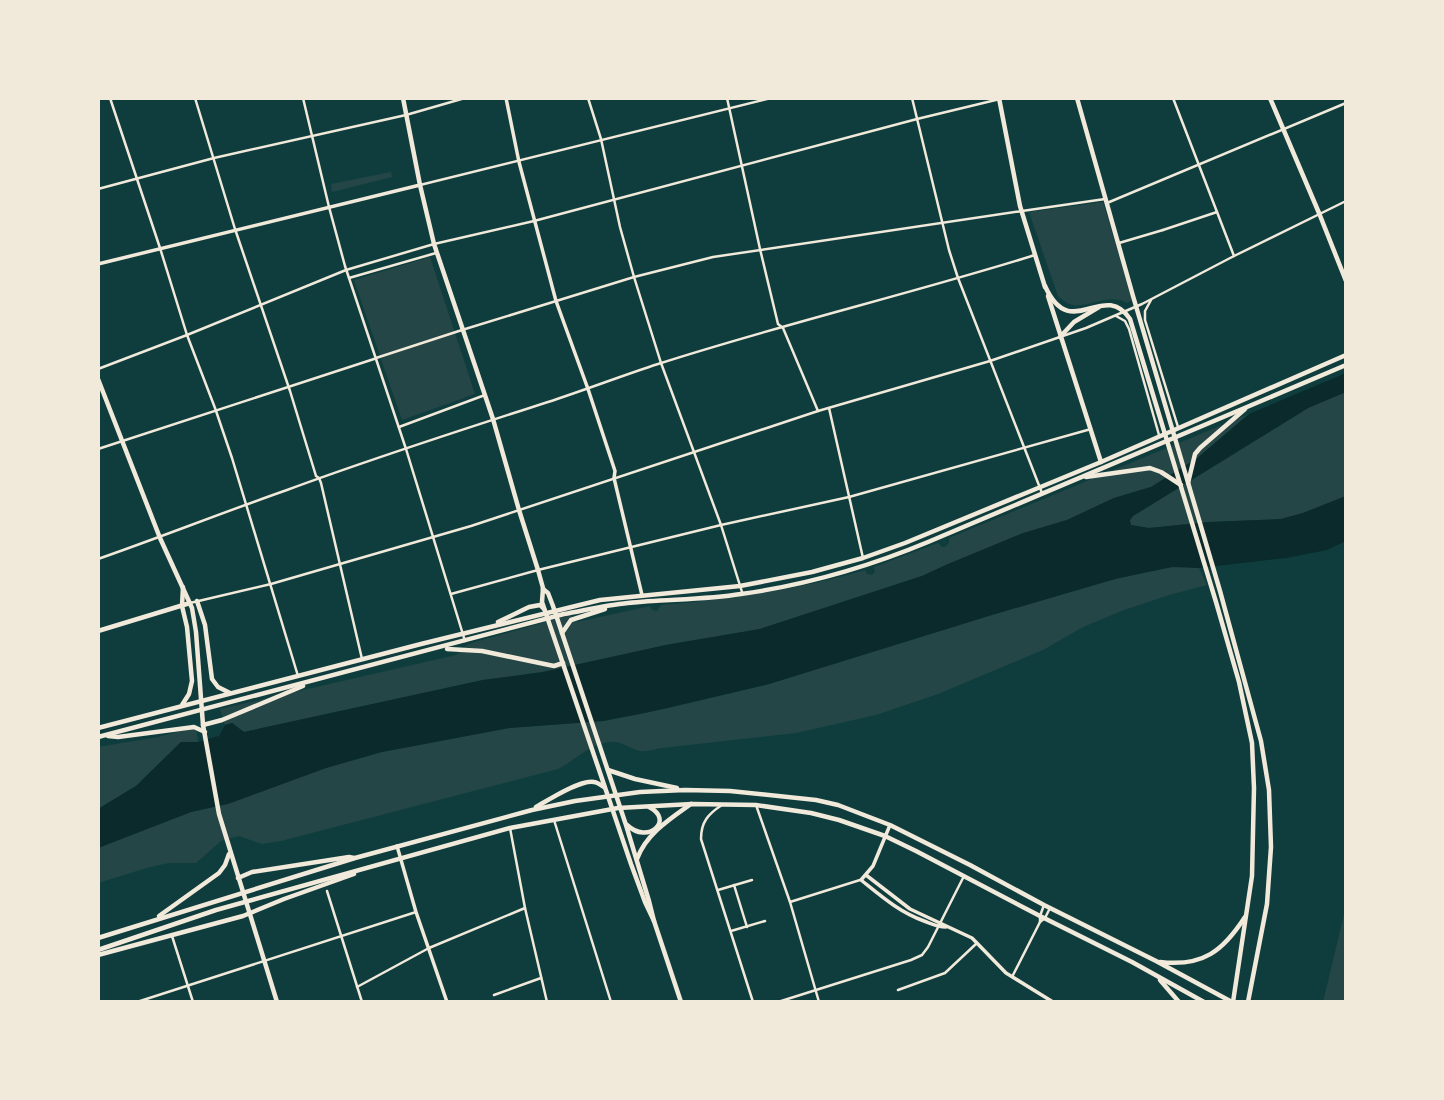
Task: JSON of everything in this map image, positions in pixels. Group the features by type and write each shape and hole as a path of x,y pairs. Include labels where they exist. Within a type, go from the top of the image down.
{"main road":[{"path":"403,98 434,244 493,419 543,588 545,610 638,885 654,921"},
{"path":"1001,98 1022,211 1101,462"},
{"path":"98,938 355,858 532,810 623,794 685,790 753,792 838,805 890,825 1233,1002 1248,914 1254,845 1252,743 1238,667 1077,98"},
{"path":"1270,98 1346,281"},
{"path":"1045,285 1054,303 1069,311 1113,305 1129,316 1261,741 1269,787 1271,847 1267,905 1248,1002"},
{"path":"1060,337 1074,322 1102,305"},
{"path":"98,728 600,600 740,586 812,572 863,558 1101,462 1346,355"},
{"path":"99,736 565,614 614,605 742,594 808,582 880,561 1346,365"},
{"path":"98,379 160,538 190,603 197,642 203,725 219,814 278,1001"},
{"path":"1188,483 1195,454 1206,441 1250,405"},
{"path":"1078,478 1150,468 1181,485"},
{"path":"182,706 192,681 187,627 182,606 183,587"},
{"path":"543,588 553,606 608,770 681,1002"},
{"path":"197,601 207,634 212,680 218,688 231,694"},
{"path":"98,631 190,603"},
{"path":"562,633 571,620 614,605"},
{"path":"490,626 532,606 540,606 545,610"},
{"path":"439,649 465,649 554,666 563,663"},
{"path":"203,725 222,720 312,682"},
{"path":"99,736 118,737 194,727 205,732"},
{"path":"608,770 685,790"},
{"path":"532,810 562,792 585,783 594,782 605,788"},
{"path":"637,860 647,840 692,804"},
{"path":"98,953 216,910 510,828 609,809 692,804 756,805 811,813 885,836 1204,1002"},
{"path":"626,825 641,834 654,830 660,817 654,809 646,806"},
{"path":"154,920 219,873 225,866 229,852"},
{"path":"238,878 252,872 349,856 355,858"},
{"path":"98,953 172,936 364,869"},
{"path":"1156,961 1180,963 1203,958 1223,946 1248,914"},
{"path":"1157,977 1179,1002"}],"street":[{"path":"110,98 187,335 247,504 298,676"},
{"path":"195,98 316,476 319,478 362,659"},
{"path":"303,98 346,270 399,427 465,641"},
{"path":"98,189 214,158 406,115 464,98"},
{"path":"506,98 519,162 556,301 615,471 614,478 642,595"},
{"path":"588,98 601,139 634,276 661,363 721,525 742,594"},
{"path":"727,98 778,324 783,328 818,411"},
{"path":"98,264 771,98"},
{"path":"912,98 958,278 1042,494"},
{"path":"98,369 346,270 434,244 614,200 1001,98"},
{"path":"1174,98 1234,256"},
{"path":"98,449 634,276 760,249 1022,211 1106,202 1199,166 1346,103"},
{"path":"190,603 271,584 432,538 818,411 990,361 1060,337 1151,300 1346,201"},
{"path":"1118,243 1217,212"},
{"path":"349,278 437,253"},
{"path":"98,559 319,478 661,363 1035,256"},
{"path":"1151,300 1145,311 1146,320 1178,427"},
{"path":"1116,316 1125,321 1129,329 1159,436"},
{"path":"399,427 485,396"},
{"path":"829,408 863,558"},
{"path":"451,594 721,525 849,497 1091,429"},
{"path":"723,804 707,817 701,834 753,1002"},
{"path":"756,805 790,902 819,1002"},
{"path":"554,820 611,1002"},
{"path":"790,902 861,880 873,866 890,825"},
{"path":"510,828 547,1002"},
{"path":"397,846 447,1002"},
{"path":"866,875 906,907 939,925"},
{"path":"778,1002 918,957 925,951 964,876"},
{"path":"717,890 752,880"},
{"path":"861,880 904,913 966,935 1012,978 1053,1002"},
{"path":"734,885 747,927"},
{"path":"327,891 362,1002"},
{"path":"1042,919 1044,905"},
{"path":"357,987 429,948 525,908"},
{"path":"1012,978 1050,908"},
{"path":"137,1002 416,912"},
{"path":"730,931 765,921"},
{"path":"172,936 192,1002"},
{"path":"898,990 945,973 977,943"},
{"path":"494,995 541,978"}],"shaded area":[{"path":"391,172 392,177 332,192 331,184"},
{"path":"1103,202 1132,300 1127,303 1111,299 1081,305 1067,303 1058,296 1029,212"},
{"path":"430,257 475,394 402,420 354,280"},
{"path":"1346,373 1346,392 1308,408 1130,520 1131,525 1149,528 1281,519 1346,496 1346,541 1327,550 1286,558 1199,568 1172,567 1115,579 769,684 645,713 603,721 509,728 382,752 326,768 228,804 191,812 98,848 98,809 136,786 181,742 198,742 219,736 225,725 232,723 244,732 483,680 543,672 666,645 760,629 922,576 1023,533 1067,520 1114,498 1151,487 1196,459 1249,414"},
{"path":"1346,392 1346,496 1281,519 1149,528 1130,525 1133,516 1308,408"},
{"path":"1249,414 1196,459 1151,487 1114,498 1067,520 922,576 760,629 666,645 543,672 483,680 244,732 232,723 225,725 220,709 456,655 468,644 571,615 577,622 650,606 657,611 661,605 738,597 789,588 865,570 872,575 875,572 874,567 938,543 945,547 949,538"},
{"path":"1179,566 1199,568 1207,585 1124,610 1083,627 1043,650 938,694 876,715 796,733 645,751 617,742 605,743 591,748 558,769 281,841 262,844 239,836 221,841 196,863 169,863 98,883 98,848 191,812 326,768 381,752 509,728 603,721 669,708 769,684 1115,579"},
{"path":"196,727 198,742 181,742 136,786 98,809 98,747 158,737"},
{"path":"1346,906 1346,1002 1323,1002"}]}
